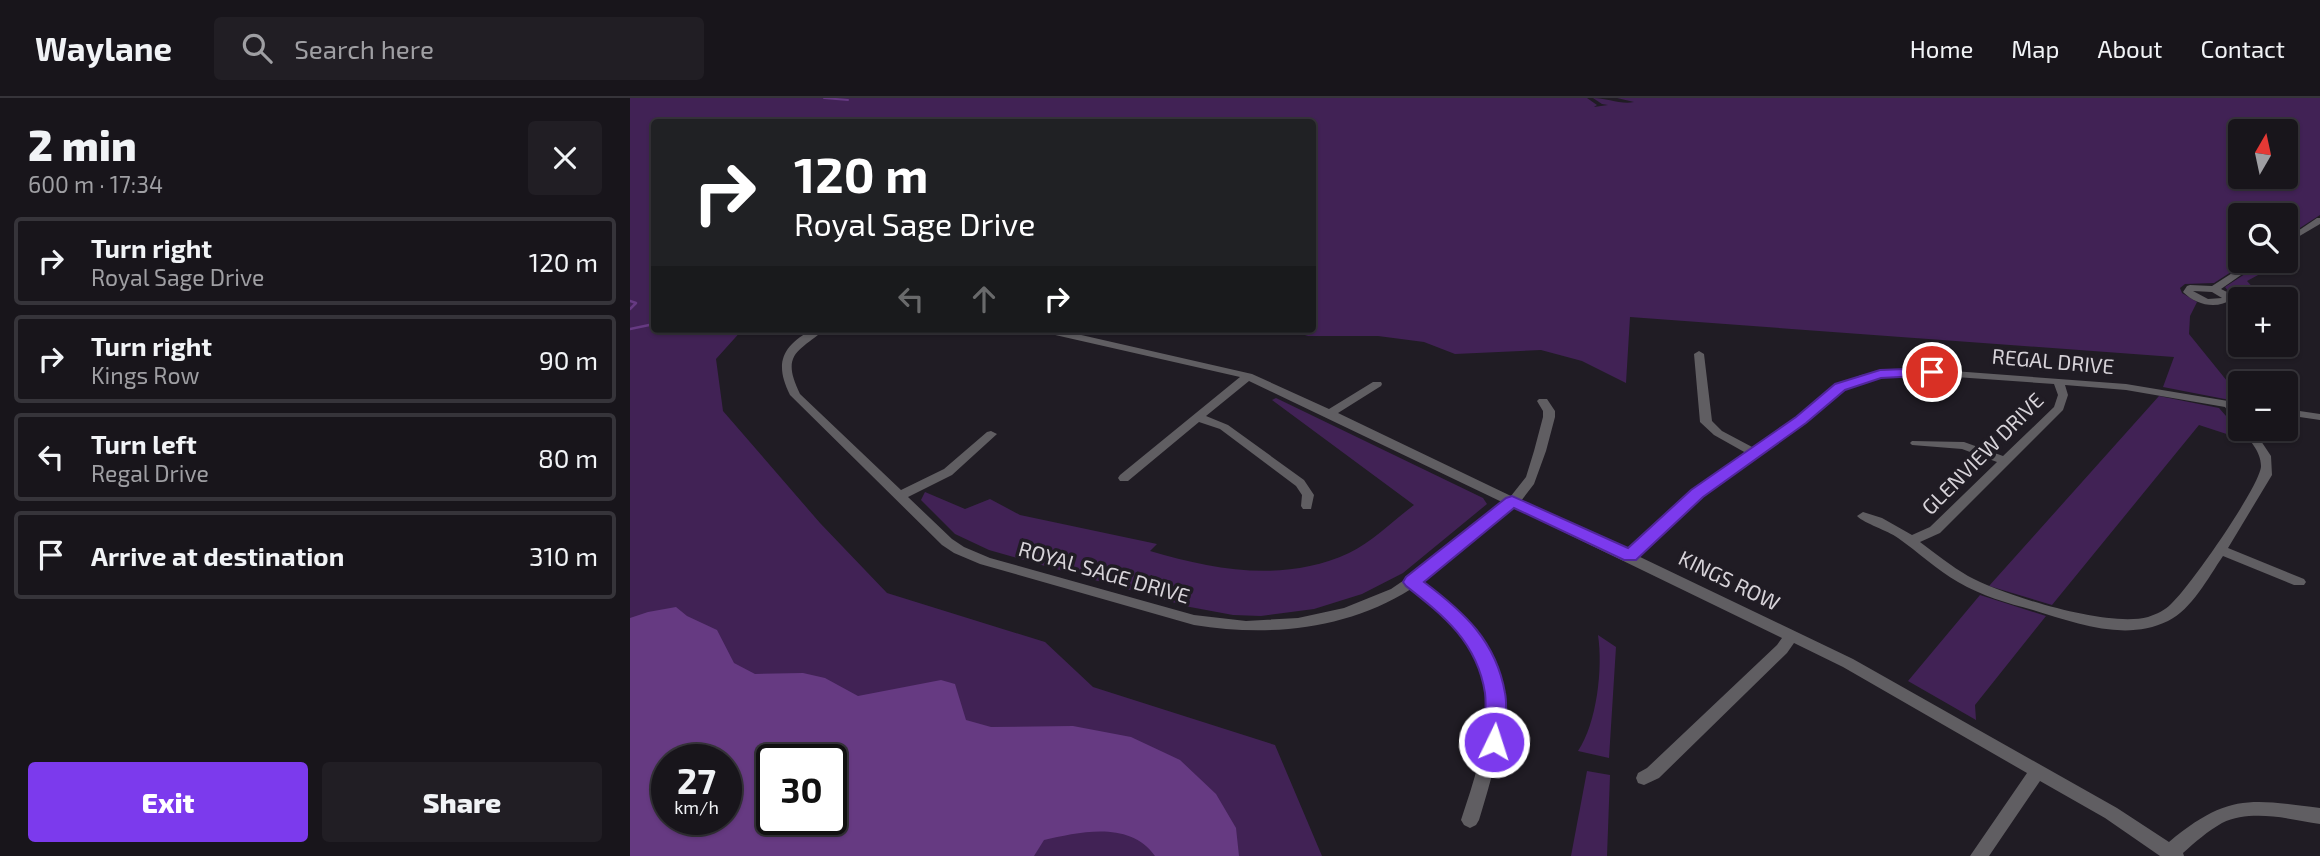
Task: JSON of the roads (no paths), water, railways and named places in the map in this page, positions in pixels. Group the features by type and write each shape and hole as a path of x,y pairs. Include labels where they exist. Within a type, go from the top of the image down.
{"street":[{"path":"2298,234 2320,220"},
{"path":"2214,289 2239,273"},
{"name":"ROYAL SAGE DRIVE","path":"814,333 797,345 786,359 785,366 791,388 947,542 976,558 1219,625 1271,626 1322,619 1375,602 1412,582 1512,501 1528,484 1549,418 1544,401"},
{"name":"KINGS ROW","path":"1060,333 1248,376 1792,635 1904,693 2130,825 2172,854"},
{"path":"1699,354 1706,422 1717,433 1755,453"},
{"name":"REGAL DRIVE","path":"1630,556 1697,493 1801,420 1830,393 1865,377 1922,371 2126,387 2228,405"},
{"path":"1124,478 1248,376"},
{"name":"GLENVIEW DRIVE","path":"1910,541 1935,530 2059,408 2063,395 2058,382"},
{"path":"1329,414 1377,384"},
{"path":"2298,414 2320,417"},
{"path":"1197,416 1224,427 1300,483 1308,495 1307,506"},
{"path":"900,496 948,472 991,434"},
{"path":"1863,516 1885,524 1948,570 1981,588 2074,617 2113,625 2150,622 2176,609 2220,550 2266,475 2269,466 2267,457 2256,441"},
{"path":"1916,443 1964,446 2004,461"},
{"path":"2220,550 2299,582"},
{"path":"1412,582 1456,616 1481,650 1495,694 1494,742 1470,820"},
{"path":"1644,778 1653,773 1692,736 1782,649 1792,635"},
{"path":"1979,856 2038,771"},
{"path":"2172,854 2216,818 2231,812 2271,810 2320,816"}],"waterway":[{"path":"824,98 848,100"},
{"path":"630,301 636,303 630,309"},
{"path":"630,329 651,325"}]}
